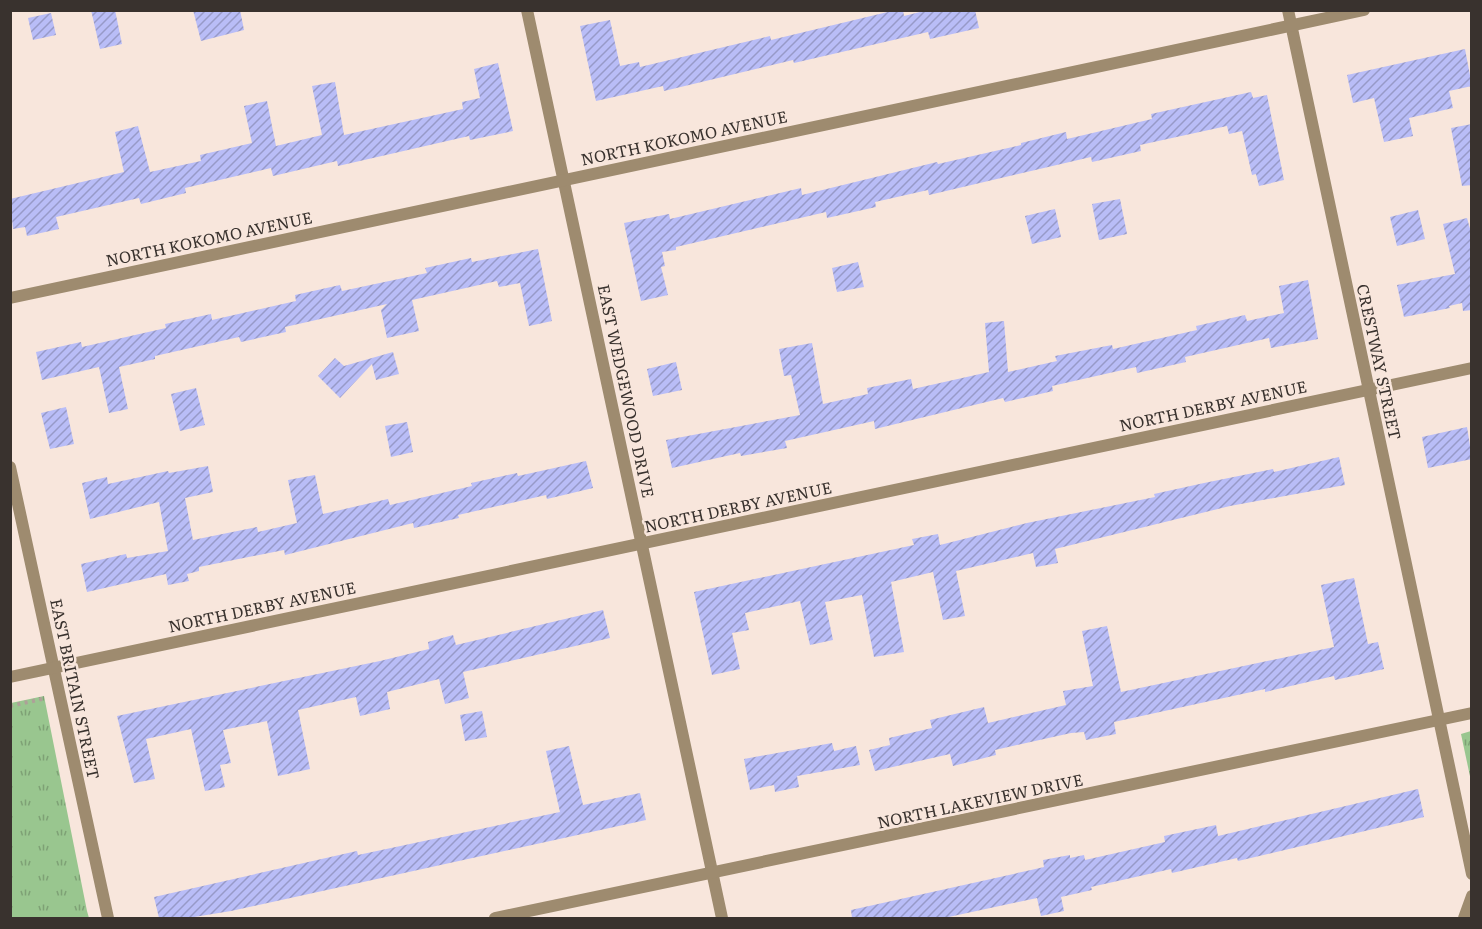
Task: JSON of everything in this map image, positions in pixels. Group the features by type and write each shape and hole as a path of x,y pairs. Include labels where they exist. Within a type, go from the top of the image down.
{"street":[{"name":"EAST WEDGEWOOD DRIVE","path":"527,10 722,918"},
{"name":"CRESTWAY STREET","path":"1288,10 1472,874"},
{"name":"NORTH KOKOMO AVENUE","path":"10,298 1364,10"},
{"name":"NORTH DERBY AVENUE","path":"10,677 1472,368"},
{"name":"EAST BRITAIN STREET","path":"10,467 108,918"},
{"name":"NORTH LAKEVIEW DRIVE","path":"495,918 1472,713"},
{"path":"1465,916 1472,896"}],"path":[{"path":"10,706 43,699"}],"green space":[{"path":"44,696 89,918 11,918 11,703"},
{"path":"1472,731 1471,781 1461,734"}],"building":[{"path":"91,10 115,10 122,44 100,49"},
{"path":"193,10 240,10 244,30 201,41"},
{"path":"903,10 904,16 928,10 975,10 979,28 930,39 928,32 794,63 793,60 664,91 663,86 596,101 580,26 610,20 620,66 639,62 640,67 770,36 771,40"},
{"path":"51,13 56,35 33,40 28,18"},
{"path":"1465,49 1472,86 1449,91 1453,108 1409,118 1413,136 1384,142 1374,98 1353,103 1347,75"},
{"path":"498,63 513,131 470,140 469,136 338,166 337,161 273,176 271,168 185,188 186,193 141,204 139,198 56,217 59,229 27,236 25,227 13,229 10,199 124,172 115,132 138,126 150,172 201,161 200,155 252,143 244,106 267,101 276,146 322,135 312,86 335,82 344,135 463,109 462,102 480,98 474,69"},
{"path":"1251,92 1253,98 1267,95 1284,180 1259,186 1256,174 1252,175 1242,131 1229,134 1227,126 1140,145 1141,151 1092,162 1091,157 929,195 928,190 875,202 876,207 827,218 826,212 676,247 676,250 662,252 665,266 661,267 668,295 641,301 624,223 669,214 670,219 801,188 802,195 937,162 938,164 1021,145 1021,143 1066,132 1067,139 1152,119 1151,114"},
{"path":"1472,124 1472,185 1462,186 1451,128"},
{"path":"1120,199 1127,234 1099,240 1092,204"},
{"path":"1055,209 1061,237 1032,244 1025,216"},
{"path":"1418,210 1425,239 1397,246 1390,217"},
{"path":"1467,218 1472,236 1472,310 1463,311 1462,303 1449,306 1450,308 1404,317 1397,285 1455,274 1443,224"},
{"path":"538,249 552,321 529,326 520,283 499,287 497,281 412,300 419,331 387,338 381,310 387,304 285,327 286,332 241,342 239,337 155,356 155,359 119,367 128,409 109,413 99,367 42,380 36,352 81,342 82,347 166,328 165,324 211,314 212,320 296,301 295,295 340,285 342,291 427,273 425,268 471,258 472,262"},
{"path":"858,262 864,287 837,292 832,268"},
{"path":"1308,280 1318,339 1271,348 1269,338 1185,357 1186,362 1137,373 1136,367 1052,386 1053,391 1005,402 1003,398 875,429 874,421 785,441 787,448 741,456 740,453 672,468 666,440 800,415 791,375 784,376 779,349 812,343 823,404 868,394 867,388 911,379 913,389 989,372 985,323 1004,321 1008,372 1057,361 1055,356 1112,345 1113,349 1197,330 1196,326 1245,315 1247,321 1284,313 1279,286"},
{"path":"393,352 399,374 376,380 372,364 340,398 318,376 335,358 344,366"},
{"path":"676,362 682,390 653,396 647,369"},
{"path":"196,388 205,425 180,431 171,394"},
{"path":"66,407 74,444 50,449 41,413"},
{"path":"407,422 413,452 391,457 385,426"},
{"path":"1467,427 1472,459 1428,468 1422,437"},
{"path":"1339,457 1345,485 1230,506 1055,549 1058,563 1036,567 1033,553 956,571 965,616 943,620 933,572 891,582 904,652 874,657 862,595 825,602 833,640 810,645 800,601 745,613 749,630 732,633 740,669 712,675 694,592 914,545 912,539 938,534 940,545 1027,523 1155,497 1154,494 1273,469 1274,472"},
{"path":"586,461 593,488 547,499 546,495 458,515 459,518 414,528 413,523 285,555 284,550 199,567 199,571 187,574 189,581 168,585 166,574 87,592 81,564 126,554 127,558 168,551 159,502 90,519 82,483 107,477 108,484 168,471 169,473 208,466 213,492 185,498 193,540 257,527 258,532 297,523 288,480 315,475 323,514 388,499 390,505 472,486 471,483 517,473 518,476"},
{"path":"1354,578 1368,644 1378,642 1384,669 1335,680 1334,676 1265,692 1265,689 1114,722 1116,734 1086,740 1084,732 1071,733 995,750 996,755 953,766 950,754 875,771 869,750 890,745 889,738 932,728 930,720 984,707 988,723 1066,705 1063,691 1093,686 1082,631 1107,626 1121,692 1334,647 1321,585"},
{"path":"603,610 610,638 463,672 469,698 445,704 439,679 387,692 390,709 360,716 356,697 298,710 310,769 278,776 267,721 223,730 231,763 220,765 225,787 205,791 191,729 146,739 155,779 134,783 117,716 380,661 429,649 428,642 453,635 456,645"},
{"path":"482,711 487,737 465,741 460,715"},
{"path":"832,743 834,751 856,746 860,765 797,776 799,787 775,792 774,785 750,790 744,759"},
{"path":"569,746 583,805 640,793 646,820 231,911 188,918 159,918 154,897 357,851 358,855 560,812 546,751"},
{"path":"1418,789 1424,817 1238,861 1237,858 1172,873 1171,869 1091,887 1092,890 1061,897 1064,911 1041,916 1037,898 944,918 852,918 851,910 1044,867 1043,860 1084,855 1085,860 1165,842 1164,836 1216,825 1218,836"}]}
